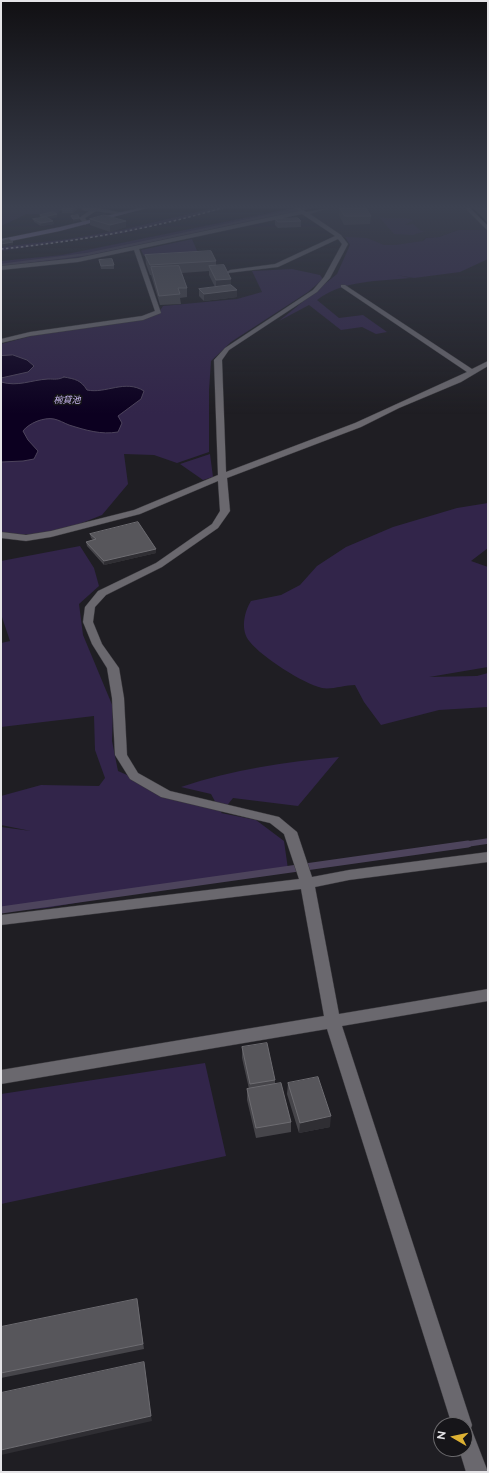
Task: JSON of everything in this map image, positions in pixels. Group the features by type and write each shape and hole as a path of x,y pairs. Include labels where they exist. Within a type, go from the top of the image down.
{"street":[{"path":"1,341 37,333 143,318 159,312 146,277"},
{"path":"329,277 315,291 227,349 218,360 220,448 224,476 225,511 215,526 159,565 102,593 90,606 88,622 98,644 113,668 118,698 121,755 134,776 166,794 274,820 290,832 307,883 332,1020 459,1417"},
{"path":"344,286 472,372"},
{"path":"1,535 26,538 52,534 137,512 224,476 358,425 396,406 458,380 488,363"},
{"path":"1,920 307,883 349,875 488,857"},
{"path":"1,1077 332,1020 488,995"},
{"path":"472,1457 477,1472"}],"shaded area":[{"path":"255,277 321,277 323,279 308,292 231,342 211,361 209,390 209,452 177,463 154,455 124,454 128,484 102,515 59,532 20,535 1,533 1,344 35,335 121,322 159,312 163,306 237,299 262,292"},
{"path":"334,277 411,278 374,281 350,285 327,293 317,300 339,318 363,315 387,332 376,334 362,327 341,330 309,305 279,321"},
{"path":"406,277 424,277 414,278"},
{"path":"210,454 213,477 203,480 180,464"},
{"path":"488,503 488,548 471,561 488,567 488,667 429,677 477,676 488,673 488,707 439,710 381,725 364,702 355,685 322,688 304,681 273,662 256,648 247,638 244,622 246,610 251,601 281,595 300,585 317,566 346,547 393,527 457,508"},
{"path":"80,546 94,568 99,586 79,604 83,635 113,707 112,741 118,771 143,782 218,807 211,794 181,787 220,775 260,767 339,757 298,806 233,798 221,813 256,820 284,841 288,869 202,881 46,908 1,912 1,827 31,831 1,825 1,796 41,785 99,786 105,778 95,750 94,716 1,727 1,643 10,641 1,614 1,561"},
{"path":"205,1063 226,1156 1,1204 1,1094"}],"water":[{"path":"13,355 27,360 34,366 28,372 1,378 1,356"},
{"name":"椀貸池","path":"64,377 77,380 87,390 94,391 130,386 144,391 141,399 118,416 122,423 118,432 93,432 54,419 41,420 29,425 23,431 28,440 38,451 34,459 1,462 1,382 19,384"}],"building":[{"path":"154,277 183,277 187,288 178,288 180,294 159,296"},
{"path":"214,277 230,277 231,279 216,280"},
{"path":"231,285 237,290 204,294 199,289"},
{"path":"138,522 156,549 104,561 86,542 96,539 90,534"},
{"path":"267,1043 275,1080 250,1084 242,1047"},
{"path":"318,1077 331,1116 300,1123 288,1083"},
{"path":"281,1083 291,1122 256,1128 247,1089"},
{"path":"137,1299 143,1344 1,1373 1,1327"},
{"path":"144,1362 151,1416 1,1450 1,1393"}],"waterway":[{"path":"463,845 488,841"},
{"path":"463,845 468,844"},
{"path":"1,910 463,845"}]}
